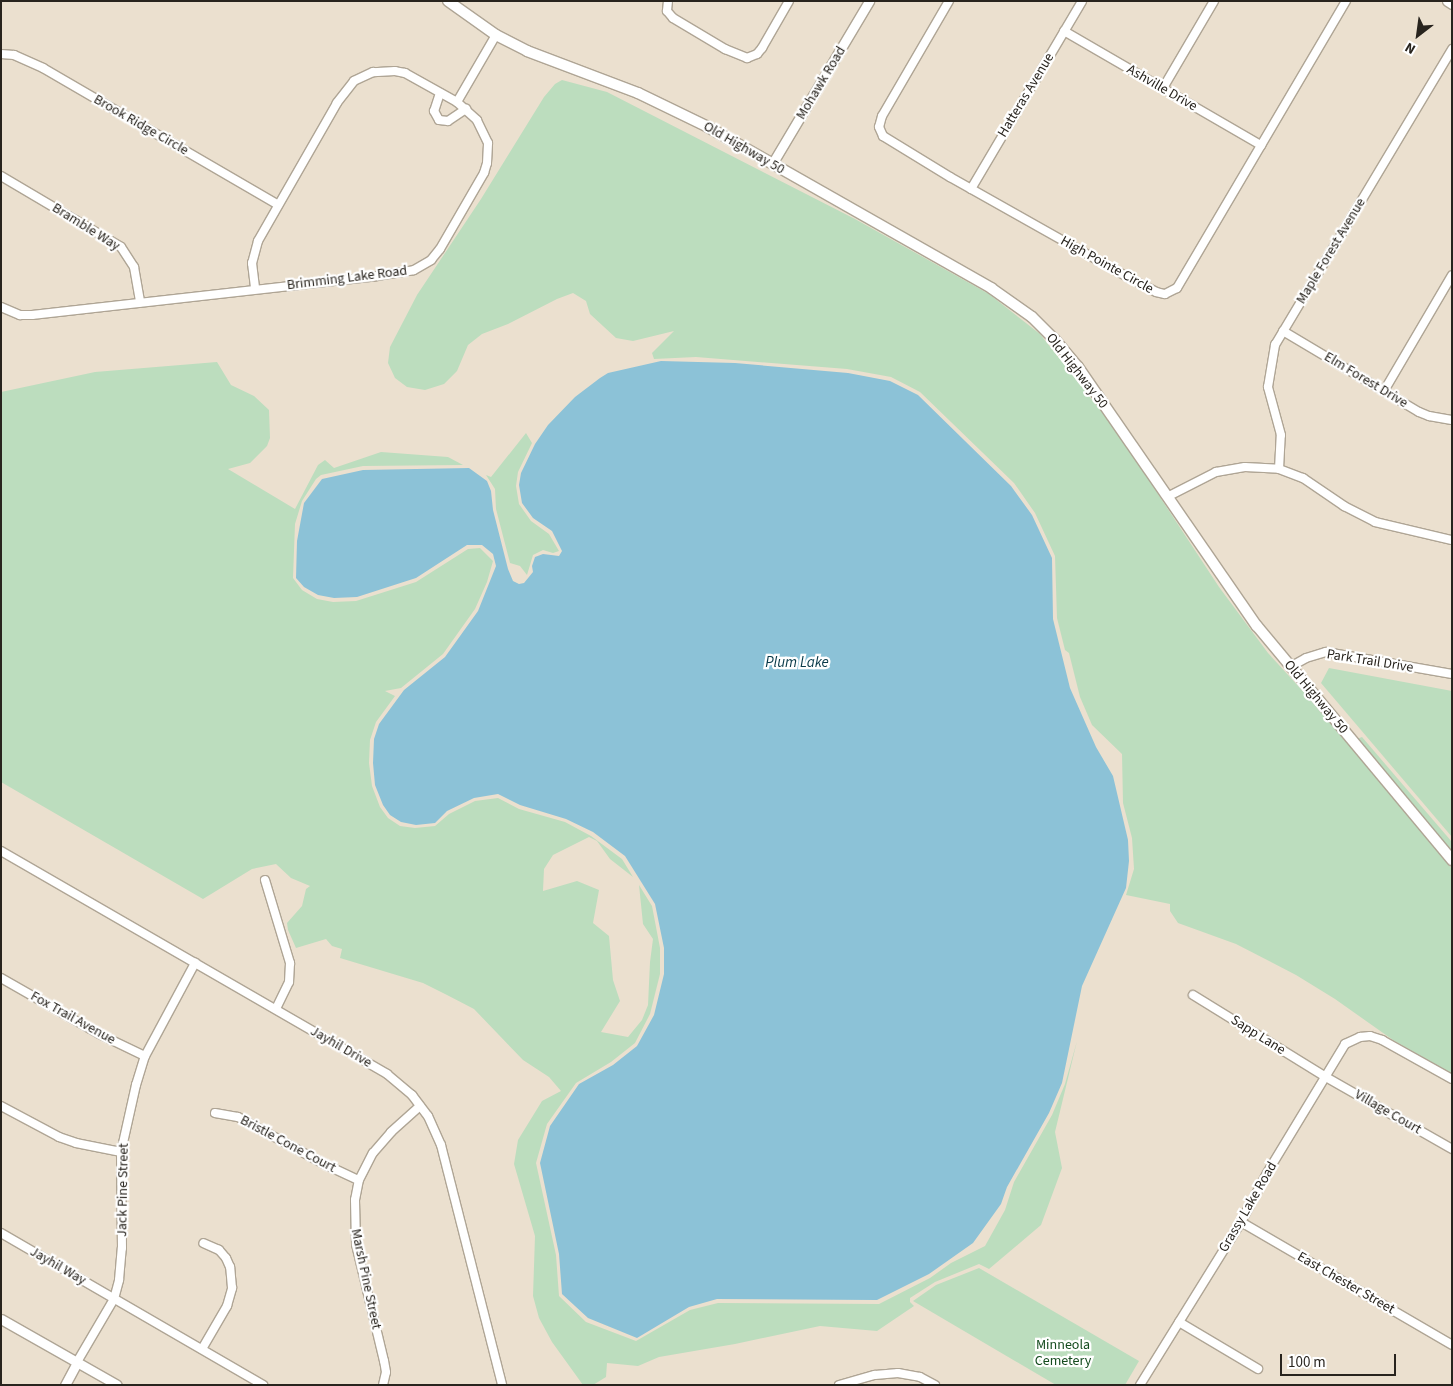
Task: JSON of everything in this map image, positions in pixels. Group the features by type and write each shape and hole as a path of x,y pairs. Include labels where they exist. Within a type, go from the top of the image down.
{"main road":[{"name":"Old Highway 50","path":"448,1 496,35 545,58 669,107 708,127 991,288 1032,317 1056,341 1078,368 1229,588 1290,667 1452,860"}],"street":[{"path":"668,1 667,11 673,18 725,49 747,58 757,54 762,48 789,1"},
{"name":"Mohawk Road","path":"772,164 869,1"},
{"name":"High Pointe Circle","path":"949,1 882,116 879,127 883,136 893,144 970,189 1145,287 1156,292 1168,294 1177,288 1346,1"},
{"name":"Hatteras Avenue","path":"970,189 1082,1"},
{"path":"1163,88 1214,1"},
{"path":"1447,1 1452,4"},
{"name":"Ashville Drive","path":"1064,31 1261,145"},
{"path":"458,102 496,35"},
{"name":"Maple Forest Avenue","path":"1279,469 1281,435 1271,402 1268,381 1272,355 1283,331 1452,49"},
{"name":"Brook Ridge Circle","path":"1,54 14,55 43,68 278,205"},
{"name":"Brimming Lake Road","path":"1,307 20,315 32,315 410,272 431,260 440,249 487,163 486,135 477,120 458,102 404,73 395,71 373,72 354,81 337,102 258,241 252,263 255,289"},
{"path":"440,93 434,111 439,120 448,121 466,109"},
{"name":"Bramble Way","path":"1,176 121,247 134,267 140,302"},
{"path":"1384,391 1452,275"},
{"name":"Elm Forest Drive","path":"1283,331 1419,412 1452,420"},
{"path":"1167,497 1216,472 1245,467 1279,469 1303,478 1344,506 1375,522 1452,540"},
{"name":"Park Trail Drive","path":"1290,667 1306,658 1326,652 1452,674"},
{"name":"Jayhil Drive","path":"1,851 387,1074 406,1090 420,1106 435,1129 441,1144 502,1385"},
{"path":"265,880 290,962 289,982 276,1009"},
{"name":"Jack Pine Street","path":"77,1362 114,1299 119,1280 122,1248 121,1152 126,1120 145,1056 195,963"},
{"name":"Fox Trail Avenue","path":"1,978 100,1034 145,1056"},
{"name":"Sapp Lane","path":"1192,994 1324,1076"},
{"name":"Grassy Lake Road","path":"1140,1385 1241,1222 1324,1076 1341,1049 1349,1041 1370,1036 1382,1040 1452,1079"},
{"name":"Village Court","path":"1324,1076 1452,1149"},
{"path":"1,1106 58,1137 76,1143 121,1152"},
{"name":"Marsh Pine Street","path":"383,1385 386,1372 356,1244 354,1212 359,1180 382,1142 420,1106"},
{"name":"Bristle Cone Court","path":"215,1113 238,1117 324,1164 359,1180"},
{"name":"East Chester Street","path":"1241,1222 1452,1345"},
{"name":"Jayhil Way","path":"1,1233 114,1299"},
{"path":"202,1349 227,1306 232,1288 230,1268 226,1258 219,1250 203,1243"},
{"path":"114,1299 263,1385"},
{"path":"1,1319 117,1385"},
{"path":"1180,1322 1258,1369"},
{"path":"65,1385 77,1362"},
{"path":"839,1385 874,1375 898,1373 920,1377 935,1385"}],"green space":[{"path":"562,80 607,92 855,219 989,294 1040,334 1116,430 1219,587 1268,653 1322,712 1452,869 1452,1074 1393,1040 1335,999 1296,975 1236,944 1178,923 1170,911 1170,904 1126,895 1134,869 1132,838 1123,803 1122,754 1092,725 1080,697 1069,653 1065,650 1057,618 1055,556 1035,513 1014,483 920,392 891,377 847,369 696,357 654,359 652,353 674,331 633,341 616,338 590,314 586,301 573,293 508,324 482,334 468,345 457,371 444,384 425,390 407,387 395,378 388,363 390,347 417,295 481,199 544,97 555,84"},
{"path":"217,362 231,385 254,396 269,410 270,438 267,446 250,463 228,469 295,509 318,465 325,460 334,468 381,452 448,457 463,465 363,466 321,475 316,479 302,501 295,524 293,578 302,590 317,599 333,602 356,601 416,582 468,549 480,548 493,561 487,582 475,609 443,654 401,688 385,691 395,696 376,722 370,740 369,763 372,786 380,807 388,818 400,826 415,828 435,826 449,814 475,801 498,798 519,809 565,822 591,836 622,859 633,877 610,859 597,841 589,837 553,855 544,869 543,891 577,881 599,890 593,923 609,936 613,980 620,1001 601,1032 628,1037 642,1020 648,1005 653,939 643,924 639,885 652,906 660,948 660,974 650,1014 635,1043 611,1062 576,1083 547,1124 536,1163 556,1255 559,1296 586,1322 636,1341 690,1310 718,1303 879,1304 930,1278 951,1263 985,1246 1005,1210 1014,1182 1052,1115 1065,1084 1077,1041 1055,1132 1062,1168 1041,1225 989,1269 979,1264 935,1282 910,1298 910,1302 914,1306 877,1331 820,1326 735,1344 659,1357 638,1366 607,1363 606,1377 593,1385 583,1385 552,1342 539,1318 533,1296 535,1236 514,1164 518,1140 542,1101 561,1091 549,1077 523,1060 474,1009 447,995 423,983 340,958 342,949 332,946 326,939 296,948 287,923 302,906 306,889 310,886 291,878 276,864 252,869 203,899 1,782 1,392 95,372"},
{"path":"526,433 532,443 518,472 516,486 519,504 531,521 549,534 559,551 553,553 543,550 533,555 527,575 520,566 510,563 496,509 495,489 486,475 491,477"},
{"path":"1329,668 1452,691 1452,837 1321,683"},
{"path":"1362,737 1452,842 1452,853 1357,739"},
{"name":"Minneola Cemetery","path":"979,1268 1139,1361 1125,1385 1056,1385 913,1301 936,1285"}],"water":[{"name":"Plum Lake","path":"661,361 735,363 848,373 890,381 918,395 1011,486 1032,515 1052,558 1053,619 1070,688 1096,747 1113,776 1128,840 1129,861 1126,888 1082,986 1062,1083 1049,1113 1007,1187 1001,1204 973,1243 929,1274 877,1300 717,1299 689,1307 637,1338 588,1318 562,1294 559,1254 540,1163 550,1126 579,1084 613,1065 637,1046 654,1015 664,974 664,948 655,904 625,856 593,832 566,819 520,805 498,794 474,798 447,811 435,823 416,825 401,822 390,815 383,805 375,785 373,763 374,739 379,724 404,690 445,657 478,611 496,566 493,554 482,545 467,545 416,578 357,597 334,598 318,595 304,587 296,578 297,541 304,503 322,479 363,470 469,468 487,481 491,491 493,510 508,569 513,581 519,584 524,583 533,572 532,566 535,557 543,554 559,556 562,551 552,531 533,518 522,503 519,485 521,473 535,444 548,425 575,397 600,378 608,373"}]}
